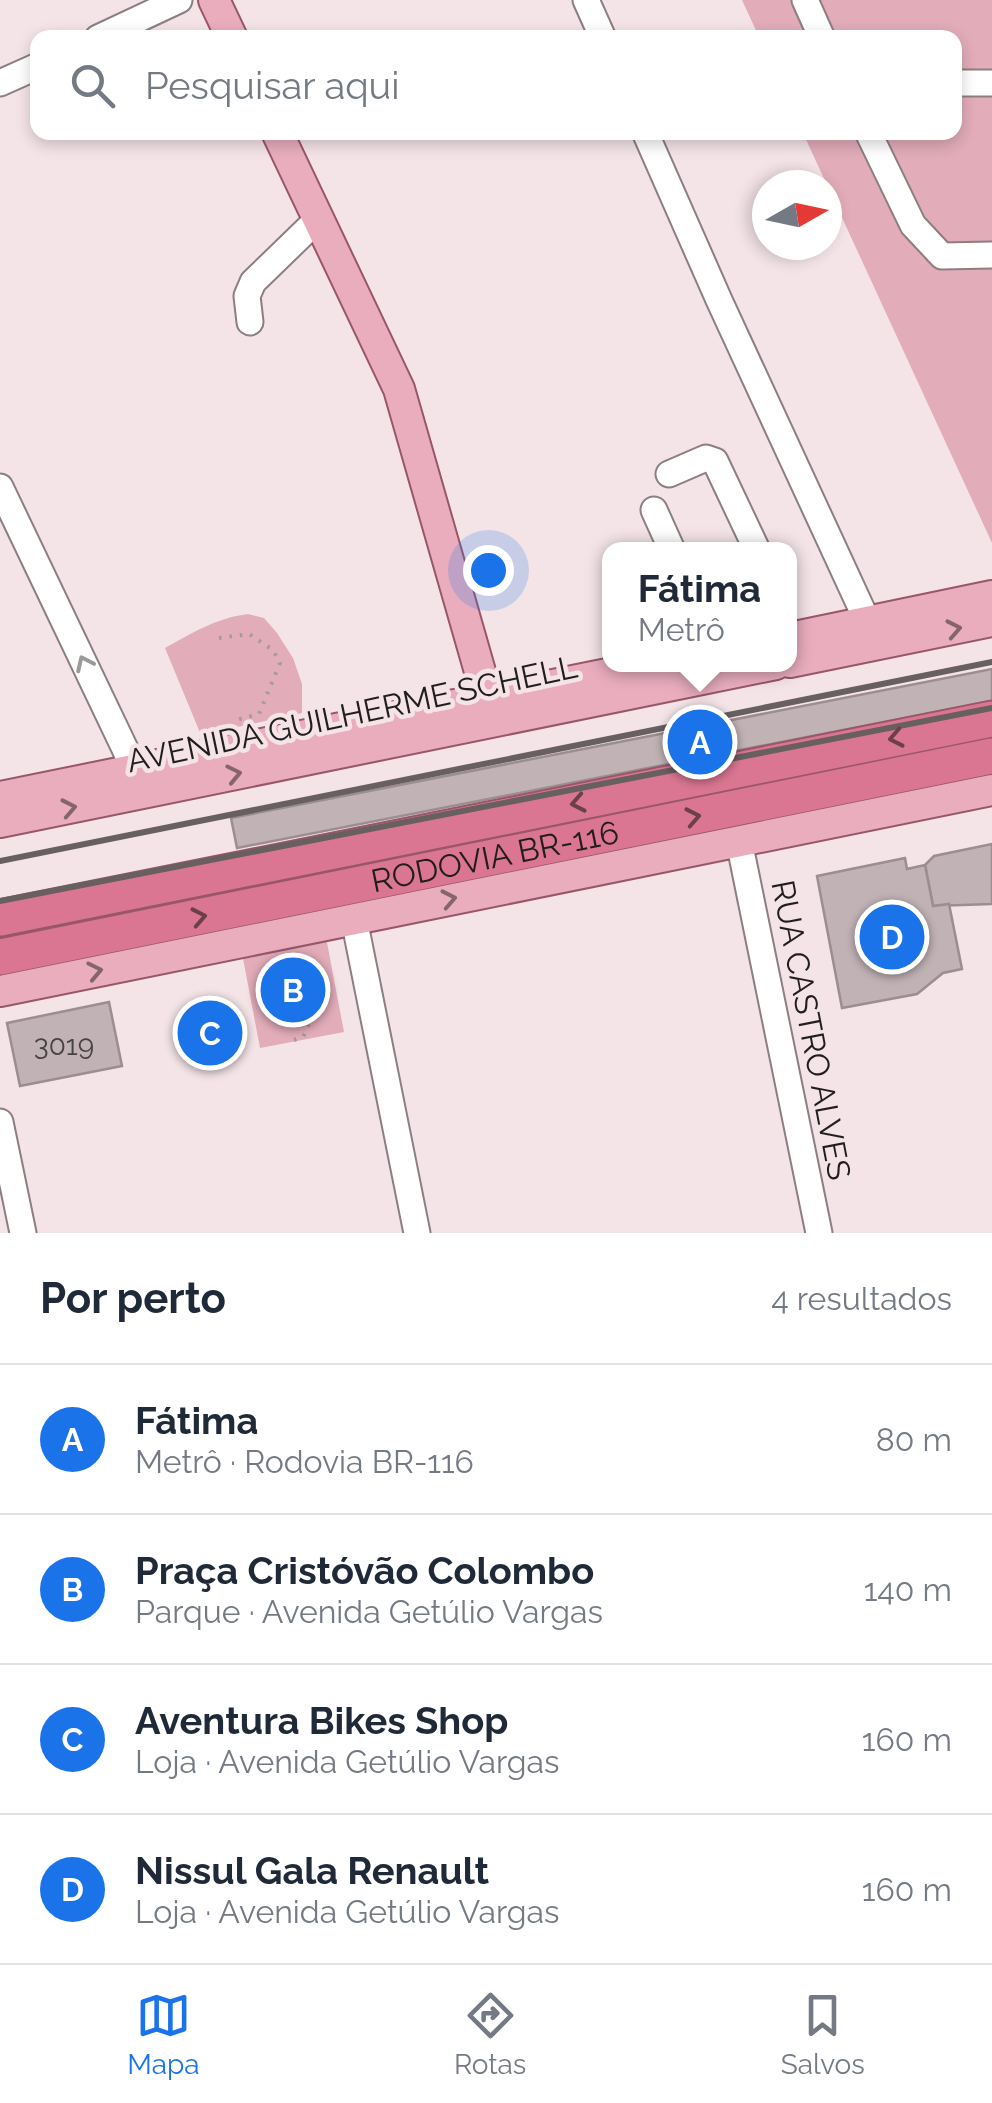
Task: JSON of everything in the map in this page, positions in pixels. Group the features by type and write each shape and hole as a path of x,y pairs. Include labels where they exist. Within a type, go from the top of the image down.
{"highway":[{"name":"RODOVIA BR-116","path":"0,918 992,719"},
{"name":"RODOVIA BR-116","path":"0,957 992,756"}],"main road":[{"path":"214,0 228,30"},
{"path":"281,140 398,389 490,709"},
{"path":"874,633 992,596"},
{"path":"797,639 992,621"},
{"name":"AVENIDA GUILHERME SCHELL","path":"490,709 627,672"},
{"name":"AVENIDA GUILHERME SCHELL","path":"0,822 136,782 490,709 725,672"},
{"name":"AVENIDA GUILHERME SCHELL","path":"0,797 136,782"},
{"path":"0,991 992,790"}],"street":[{"path":"115,30 179,0"},
{"path":"586,0 599,30"},
{"path":"804,0 818,30"},
{"path":"0,84 30,70"},
{"path":"962,83 992,83"},
{"path":"649,140 874,633"},
{"path":"872,140 914,226 942,256 992,255"},
{"path":"250,322 246,296 253,282 318,219"},
{"path":"669,474 706,458 714,461 753,542"},
{"path":"0,487 136,782"},
{"path":"654,510 668,542"},
{"name":"RUA CASTRO ALVES","path":"739,840 819,1233"},
{"path":"354,918 417,1233"},
{"path":"0,1122 22,1233"}],"path":[{"path":"219,638 249,634 273,650 280,663 260,714 221,724"},
{"path":"294,1040 303,1036 312,1016 295,930"}],"shaded area":[{"path":"742,0 992,0 992,543 842,218 842,170 820,170 806,140 962,140 962,30 756,30"},
{"path":"248,614 264,618 293,658 302,684 302,713 201,735 165,648 215,623"},
{"path":"325,932 344,1032 260,1048 241,948"}],"building":[{"path":"992,669 992,701 237,848 231,818"},
{"path":"992,844 992,904 933,906 925,865 934,856"},
{"path":"905,858 907,869 925,865 933,906 949,904 962,969 943,973 917,994 842,1008 817,876"},
{"path":"109,1002 122,1066 20,1086 7,1023"}],"railway":[{"path":"0,861 992,662"},
{"path":"0,901 992,708"}],"place":[{"name":"Fátima","path":"700,742"},
{"name":"Nissul Gala Renault","path":"892,937"},
{"name":"Praça Cristóvão Colombo","path":"293,990"},
{"name":"Aventura Bikes Shop","path":"210,1033"}]}
